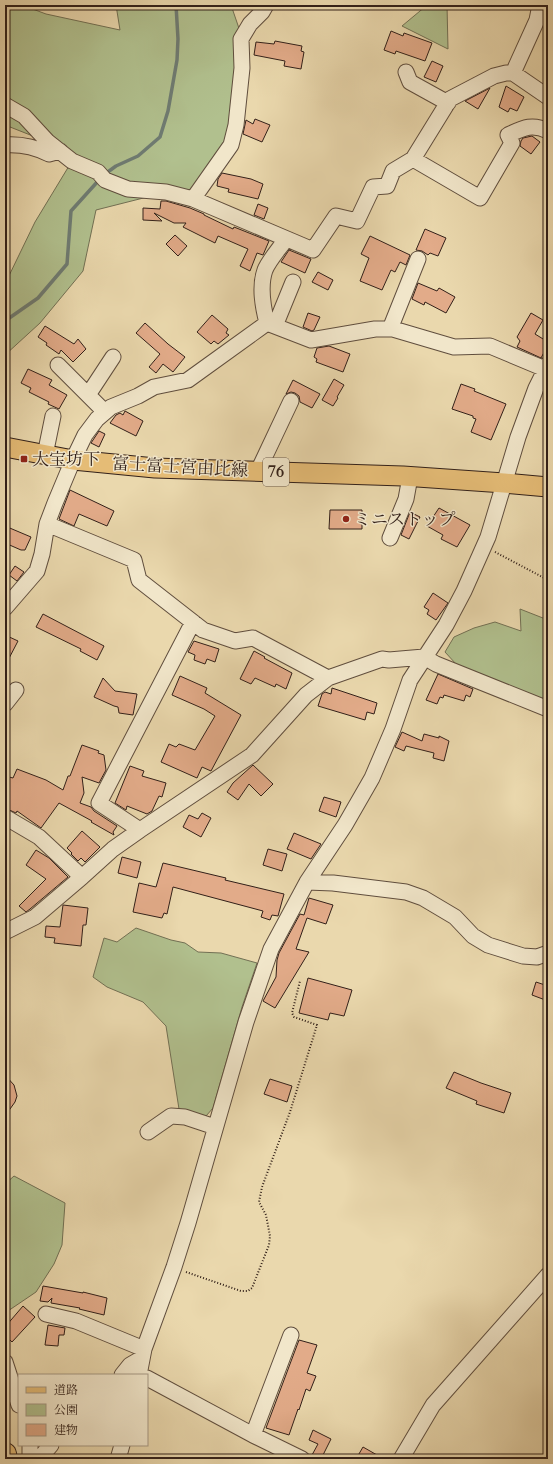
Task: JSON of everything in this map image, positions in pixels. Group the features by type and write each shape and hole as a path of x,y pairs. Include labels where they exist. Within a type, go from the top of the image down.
{"highway":[{"path":"5,1454 6,1459"}],"main road":[{"name":"富士富士宮由比線","path":"5,447 72,460 155,468 410,477 548,487"}],"street":[{"path":"193,199 231,145 236,124 242,68 241,39 250,24 262,12 266,5"},
{"path":"513,73 537,20 540,5"},
{"path":"406,72 410,82 448,103"},
{"path":"5,105 24,116 48,142 72,161 128,189 166,192 193,199 313,250 336,216 356,221 373,188 387,186 393,171 413,159 450,99 494,76 506,73 513,73 548,97"},
{"path":"413,159 480,198 512,143 508,135 527,126 548,131"},
{"path":"5,145 19,144 42,150 49,154 60,151"},
{"path":"141,1374 143,1354 174,1267 246,1022 271,949 307,882 345,825 372,778 393,729 410,680 446,626 464,591 484,546 518,437 546,367 490,346 454,347 390,329 376,329 311,340 271,325 262,306 262,288 265,271 286,239"},
{"path":"390,329 418,259"},
{"path":"5,608 36,571 42,554 47,524 72,460 97,419 111,407 138,396 154,387 188,380 271,325 293,282"},
{"path":"88,394 113,357"},
{"path":"58,365 105,412"},
{"path":"258,471 291,401"},
{"path":"45,455 53,416"},
{"path":"390,538 406,498 410,477"},
{"path":"47,524 134,560 139,580 203,630 235,641 253,638 328,678"},
{"path":"140,830 99,803 193,622"},
{"path":"5,932 35,917 113,849 252,755 306,695 328,678 382,659 389,660 424,657 436,664 548,709"},
{"path":"5,704 16,690"},
{"path":"531,703 548,695"},
{"path":"5,817 39,837 82,877"},
{"path":"307,882 333,883 406,892 423,898 455,917 473,936 488,945 523,956 537,957 548,953"},
{"path":"148,1132 171,1116 185,1117 215,1127"},
{"path":"401,1459 433,1405 481,1350 543,1291 548,1276"},
{"path":"46,1314 76,1321 143,1354"},
{"path":"253,1435 291,1335"},
{"path":"123,1374 130,1365 143,1354"},
{"path":"5,1362 18,1403"},
{"path":"148,1379 253,1435 302,1459"},
{"path":"30,1446 30,1459"},
{"path":"39,1459 50,1446"},
{"path":"118,1459 122,1446"}],"path":[{"path":"484,546 548,580"},
{"path":"174,1267 241,1291 248,1291 252,1288 269,1245 270,1236 266,1215 259,1202 262,1187 290,1112 317,1025 294,1017 292,1013 300,981"}],"green space":[{"path":"5,5 22,5 46,14 120,30 116,5 231,5 243,40 233,138 194,195 171,191 96,210 83,271 40,323 5,355 5,284 35,222 72,161 48,142 5,125"},
{"path":"426,5 447,5 448,49 402,26"},
{"path":"520,609 548,620 548,700 546,702 456,664 445,652 454,637 474,628 495,622 521,631"},
{"path":"136,928 171,940 185,943 198,952 221,953 257,963 242,1007 213,1108 206,1116 179,1109 166,1026 143,1002 107,987 93,977 104,938 117,942"},
{"path":"14,1176 65,1203 62,1245 54,1264 36,1292 5,1313 5,1184"}],"building":[{"path":"391,31 403,36 404,33 432,43 425,61 396,51 395,54 384,50"},
{"path":"275,41 302,46 301,51 304,52 301,69 284,66 285,61 254,55 256,42 274,44"},
{"path":"432,61 443,66 436,82 424,77"},
{"path":"506,86 524,97 517,111 510,108 508,112 499,107"},
{"path":"490,88 478,109 465,101"},
{"path":"255,119 270,125 262,142 243,134 246,120 253,124"},
{"path":"532,136 540,142 531,154 520,146 523,138"},
{"path":"222,173 251,179 263,184 258,199 228,192 229,189 217,186 218,179"},
{"path":"161,201 190,208 233,229 234,227 269,241 263,255 257,253 250,271 240,266 248,249 218,236 215,243 183,227 186,223 174,223 154,213 162,221 143,220 143,208 160,209"},
{"path":"258,204 268,208 264,219 254,215"},
{"path":"425,229 446,238 438,256 430,253 428,255 422,251 416,250"},
{"path":"175,235 187,246 178,256 166,244"},
{"path":"370,236 410,255 406,265 400,262 395,272 391,270 382,290 360,281 369,258 361,254"},
{"path":"289,250 311,259 305,273 281,262"},
{"path":"318,272 333,280 328,290 312,282"},
{"path":"418,283 437,291 439,288 455,297 446,313 425,302 424,305 412,299"},
{"path":"308,313 320,317 314,330 312,331 303,327"},
{"path":"531,313 543,320 535,334 548,342 548,345 541,358 517,347 520,341 517,337"},
{"path":"212,315 228,329 226,333 229,335 218,344 214,341 211,344 197,332"},
{"path":"145,323 185,357 173,372 163,364 156,373 149,367 160,354 136,333"},
{"path":"45,326 74,344 78,339 86,349 73,362 61,350 59,354 38,337"},
{"path":"329,346 350,354 343,372 316,362 317,359 314,357 317,348"},
{"path":"28,369 52,380 49,385 67,395 59,409 29,392 31,388 21,383"},
{"path":"334,379 344,385 333,406 322,400"},
{"path":"293,380 320,394 312,408 300,402 299,396 295,393 291,392 286,394"},
{"path":"461,384 506,404 491,440 471,432 476,419 473,418 473,416 452,409"},
{"path":"125,411 143,421 136,436 110,423 116,415 120,413 123,415"},
{"path":"99,431 105,434 99,447 91,443"},
{"path":"70,490 114,511 107,526 79,514 74,526 59,519"},
{"path":"439,508 470,525 457,547 441,539 443,535 427,526"},
{"name":"ミニストップ","path":"330,510 362,510 362,529 329,529"},
{"path":"410,512 420,517 409,539 401,535"},
{"path":"5,526 31,537 25,550 21,550 5,543"},
{"path":"15,566 24,572 17,581 9,575"},
{"path":"433,593 448,603 436,620 427,614 429,610 424,607"},
{"path":"43,614 104,646 97,660 80,651 81,649 36,627"},
{"path":"5,635 18,641 5,666"},
{"path":"194,641 219,649 215,662 207,659 205,664 194,660 195,655 188,652"},
{"path":"254,651 292,673 286,689 276,684 275,687 255,678 251,684 240,679"},
{"path":"438,674 473,689 470,697 466,695 464,701 444,695 443,698 440,697 437,704 426,700"},
{"path":"180,676 207,688 205,693 241,715 211,771 202,767 197,778 161,762 169,744 176,747 179,744 195,750 215,716 204,709 172,695"},
{"path":"103,678 115,691 137,694 133,715 119,713 118,707 94,697"},
{"path":"332,688 377,703 374,714 367,712 365,720 318,706 322,694 325,692 331,694"},
{"path":"402,732 422,741 424,734 439,738 439,736 449,741 444,761 433,758 434,753 406,746 404,751 395,747"},
{"path":"82,745 99,751 98,753 104,755 106,770 99,783 82,777 84,793 80,803 91,807 94,811 117,826 113,832 114,835 59,803 41,828 17,811 16,813 5,808 5,776 13,778 17,769 46,780 63,790"},
{"path":"253,765 273,784 261,796 249,784 238,800 227,792 233,783"},
{"path":"130,766 144,771 142,776 166,783 162,797 159,796 152,811 147,814 127,806 126,810 115,803"},
{"path":"324,797 341,802 336,817 319,811"},
{"path":"202,813 211,818 201,837 183,827 189,815 198,819"},
{"path":"82,831 100,847 85,862 81,858 78,861 67,848"},
{"path":"294,833 321,844 311,859 287,849"},
{"path":"268,849 287,854 282,871 263,865"},
{"path":"36,850 49,858 68,877 26,912 19,906 46,879 26,865"},
{"path":"122,857 141,862 137,878 118,873"},
{"path":"163,863 284,894 278,916 272,915 270,920 261,917 263,911 173,887 167,914 164,913 162,918 133,912 139,883 156,887"},
{"path":"309,898 333,905 326,924 307,918 296,949 309,952 275,1008 263,1001 276,977 279,953 300,914 304,915"},
{"path":"63,905 88,908 86,925 83,925 81,946 54,943 55,938 45,937 46,926 60,927"},
{"path":"308,978 352,990 344,1016 330,1013 328,1020 299,1013"},
{"path":"536,982 548,986 548,1001 532,995"},
{"path":"454,1072 511,1093 504,1113 476,1104 477,1101 446,1088"},
{"path":"5,1075 14,1085 17,1096 15,1102 5,1116"},
{"path":"270,1079 292,1086 287,1102 264,1094"},
{"path":"43,1286 83,1292 107,1298 104,1315 79,1309 80,1308 51,1303 52,1298 48,1302 40,1301"},
{"path":"23,1306 35,1317 12,1342 5,1335 5,1327"},
{"path":"48,1325 65,1328 64,1335 59,1335 58,1346 45,1345"},
{"path":"299,1340 317,1345 307,1373 316,1376 310,1391 306,1389 289,1435 266,1428"},
{"path":"313,1430 331,1439 321,1459 312,1455 318,1444 309,1440"},
{"path":"363,1447 384,1459 356,1459"}],"waterway":[{"path":"105,174 116,166 138,156 160,137 168,111 177,60 178,39 176,5"},
{"path":"5,321 38,298 67,264 71,211 99,180"}],"place":[{"name":"大宝坊下","path":"24,459"},
{"name":"ミニストップ","path":"346,519"}]}
